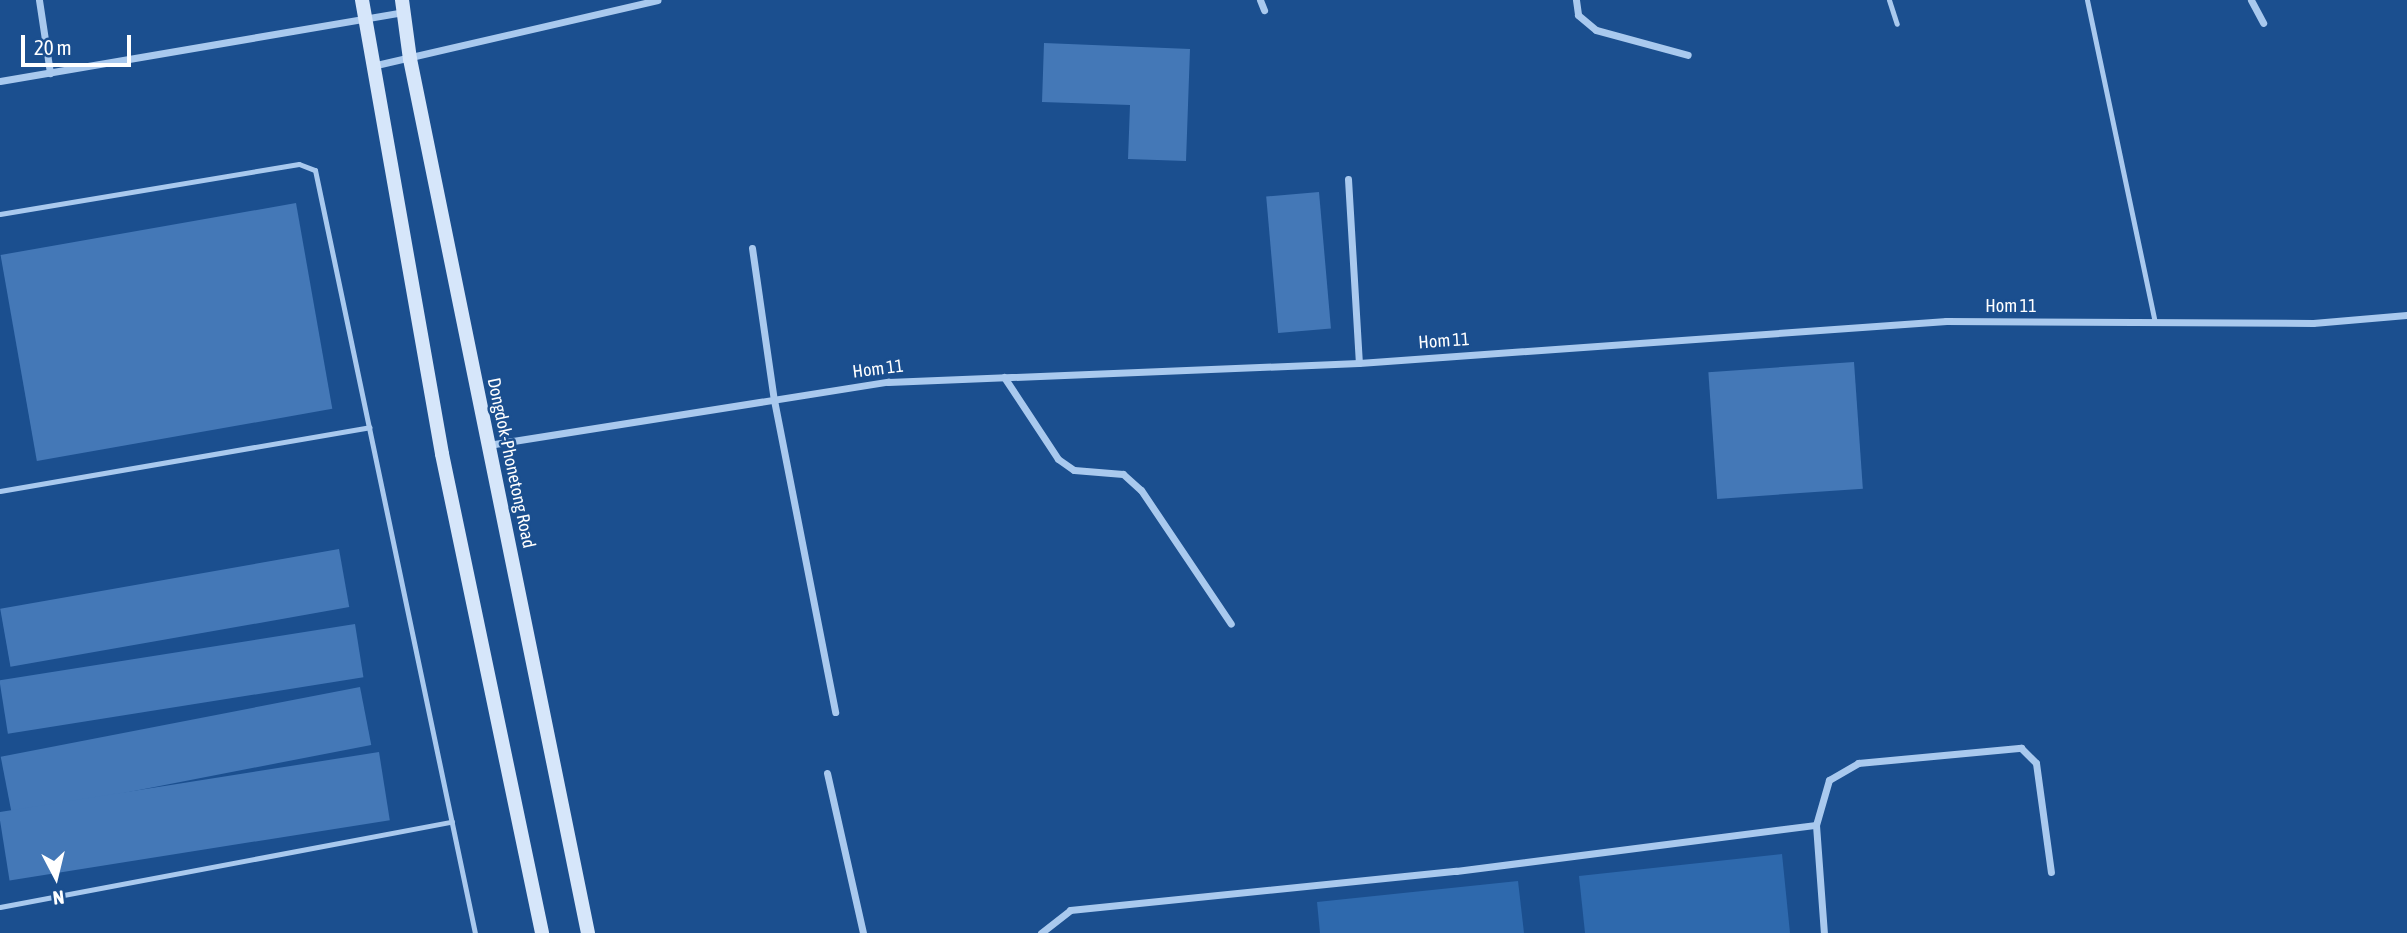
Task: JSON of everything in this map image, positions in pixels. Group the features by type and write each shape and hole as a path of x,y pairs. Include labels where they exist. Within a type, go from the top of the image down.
{"main road":[{"path":"362,0 371,66 442,454 542,933"},
{"name":"Dongdok-Phonetong Road","path":"402,6 410,59 588,933"}],"street":[{"path":"39,0 50,73"},
{"path":"371,66 657,0"},
{"path":"1260,0 1264,10"},
{"path":"1576,0 1578,15 1596,30 1688,55"},
{"path":"2251,0 2263,23"},
{"path":"0,81 364,20 402,6"},
{"path":"1348,179 1359,363"},
{"path":"752,248 774,400 835,712"},
{"name":"Hom 11","path":"488,445 888,382 1359,363 1946,321 2312,323 2407,315"},
{"path":"1004,377 1058,459 1074,470 1123,474 1141,490 1231,624"},
{"path":"1824,933 1815,824 1829,780 1858,763 2021,748 2036,763 2051,872"},
{"path":"827,773 863,933"},
{"path":"1041,933 1070,910 1456,871 1815,824"}],"lane":[{"path":"1889,0 1897,24"},
{"path":"2087,0 2155,322"},
{"path":"0,215 299,164 315,170 475,933"},
{"path":"0,491 369,428"},
{"path":"0,907 452,822"}],"shaded area":[{"path":"1782,854 1790,933 1585,933 1579,876"},
{"path":"1518,881 1524,933 1320,933 1317,902"}],"building":[{"path":"1044,43 1190,49 1186,161 1128,159 1130,105 1042,102"},
{"path":"1319,192 1331,328 1278,333 1266,197"},
{"path":"296,203 332,409 37,461 1,255"},
{"path":"1854,362 1863,489 1717,499 1708,372"},
{"path":"339,549 349,607 10,667 0,609"},
{"path":"355,624 363,677 8,734 0,680"},
{"path":"360,687 371,745 12,815 1,757"},
{"path":"379,752 390,820 10,880 0,812"}]}
